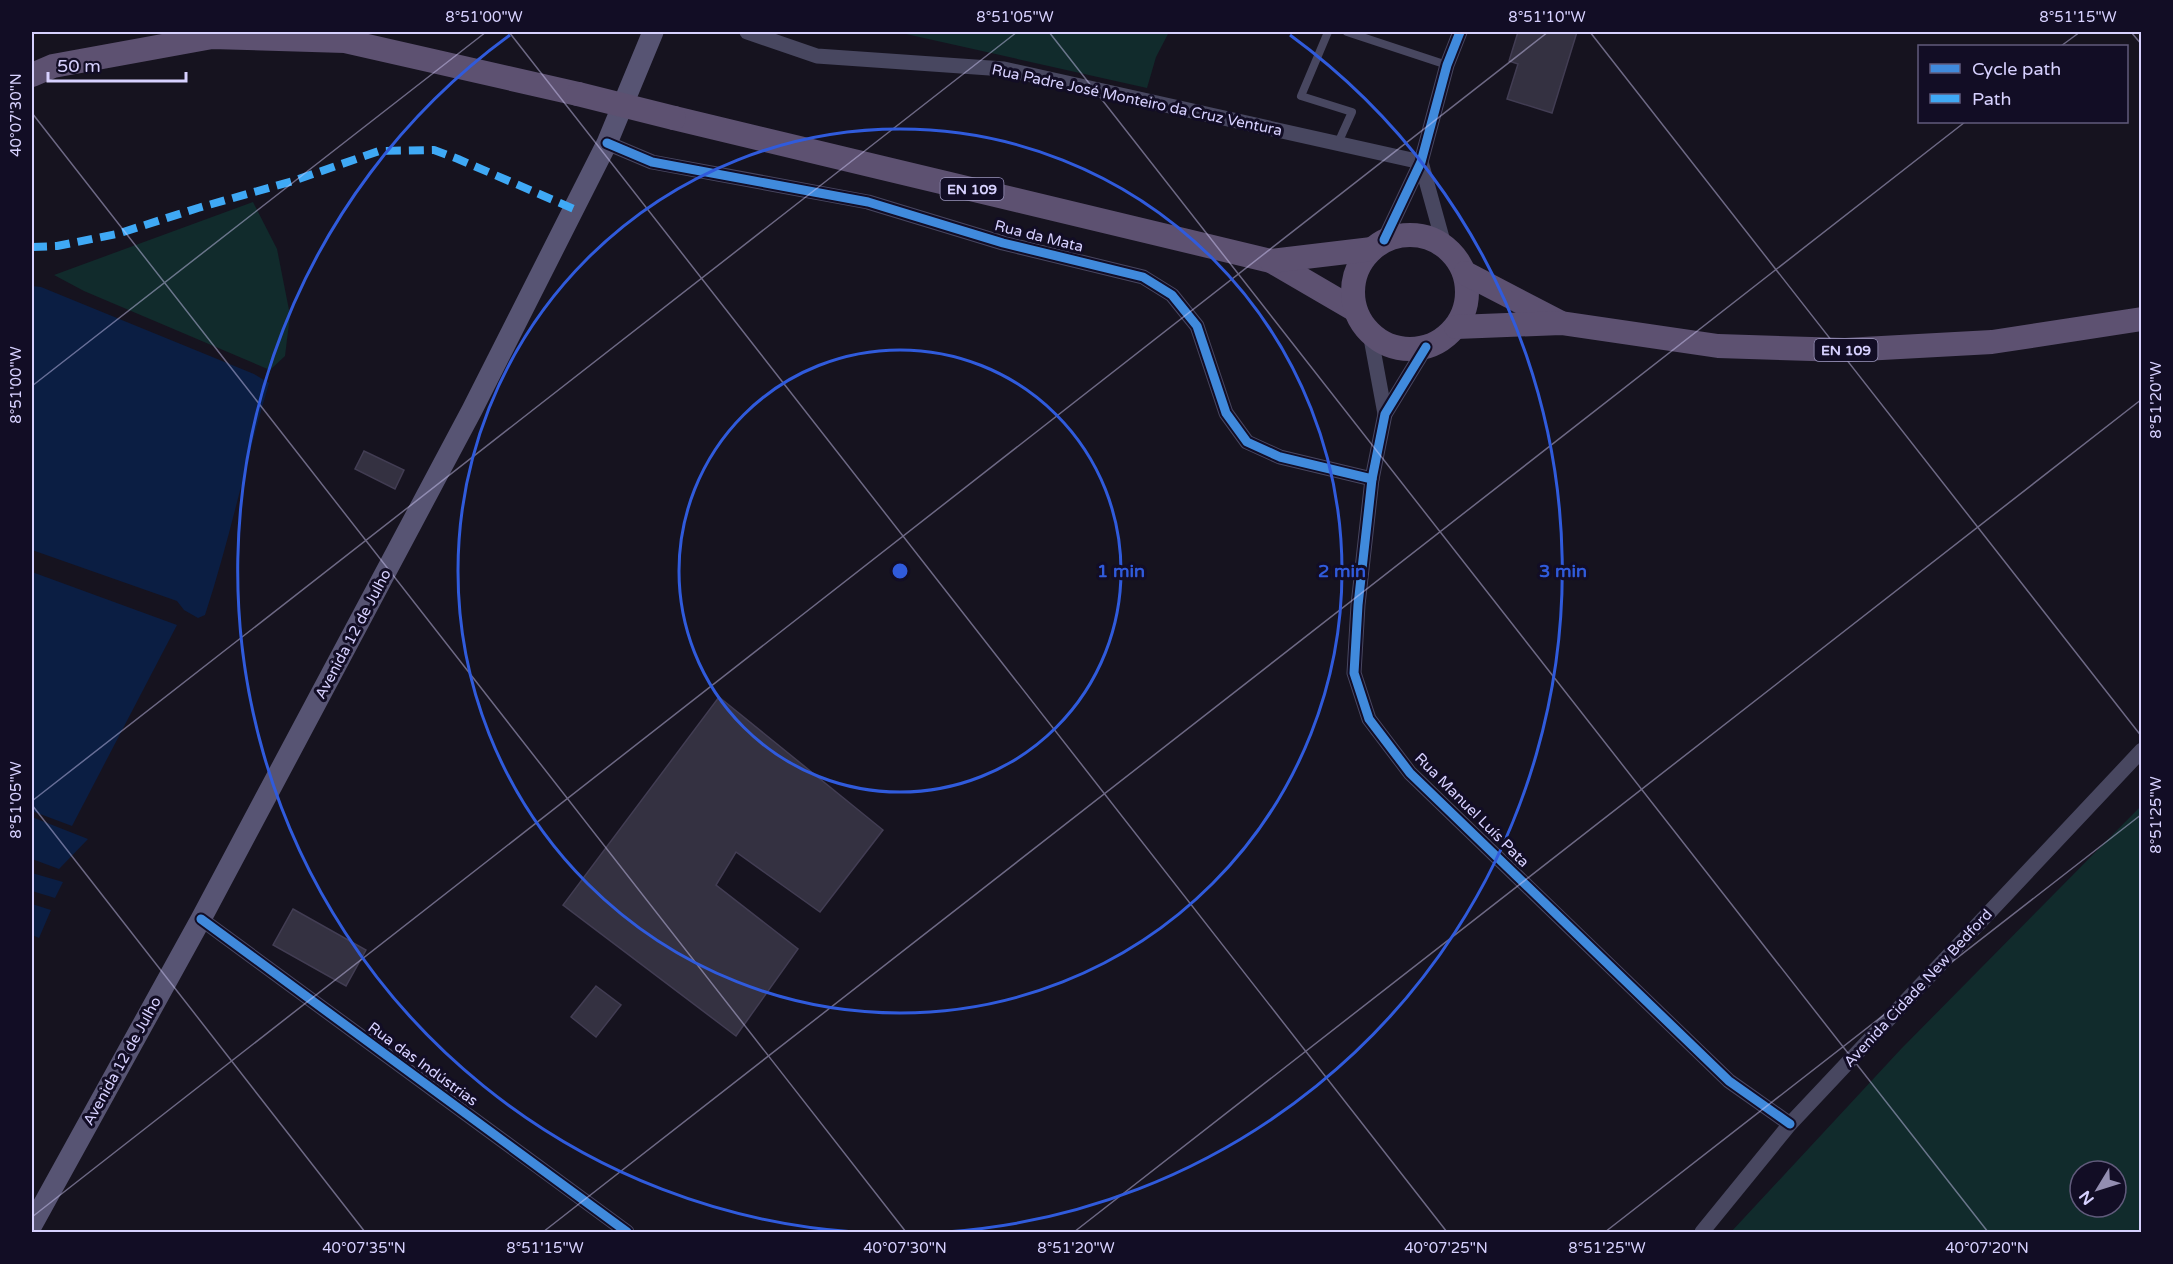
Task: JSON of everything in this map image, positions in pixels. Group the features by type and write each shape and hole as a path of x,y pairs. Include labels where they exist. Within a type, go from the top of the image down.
{"main road":[{"name":"Avenida 12 de Julho","path":"32,1225 201,919 472,410 607,143 653,32"},
{"name":"EN 109","path":"32,75 53,66 212,37 345,41 578,94 1271,261"},
{"path":"1271,261 1378,245 1399,235 1430,238 1444,245 1456,258 1465,273 1468,292 1465,310 1456,327 1443,340 1426,347 1406,349 1386,344 1370,333 1361,322 1355,310 1354,277 1361,261 1378,245"},
{"path":"1271,261 1355,310"},
{"path":"1465,273 1561,323"},
{"name":"EN 109","path":"1561,323 1718,346 1845,350 1992,342 2138,319"},
{"path":"1456,327 1561,323"}],"street":[{"name":"Rua Padre José Monteiro da Cruz Ventura","path":"747,32 817,56 1004,69 1421,162"},
{"path":"1378,245 1421,162 1447,65 1460,32"},
{"name":"Rua da Mata","path":"607,143 652,162 868,202 1003,243 1143,277 1172,294 1197,326 1226,413 1247,442 1280,457 1372,478"},
{"path":"1421,162 1444,245"},
{"path":"1370,333 1386,414"},
{"path":"1386,414 1426,347"},
{"name":"Rua Manuel Luís Pata","path":"1386,414 1372,478 1358,605 1354,674 1369,718 1410,773 1729,1081 1790,1124"},
{"name":"Avenida Cidade New Bedford","path":"1702,1233 1790,1124 2142,750"},
{"name":"Rua das Indústrias","path":"201,919 627,1233"}],"lane":[{"path":"1328,32 1301,96 1353,112 1338,143"},
{"path":"1347,32 1447,65"}],"green space":[{"path":"897,32 1169,32 1156,57 1147,88"},
{"path":"253,202 277,249 290,315 285,356 270,370 84,291 54,275"},
{"path":"2141,806 2141,1232 1731,1232 1901,1049"}],"water":[{"path":"32,286 41,287 254,374 269,383 205,615 198,618 184,610 177,601 32,550"},
{"path":"32,572 177,625 72,826 32,811"},
{"path":"32,817 88,839 59,869 32,859"},
{"path":"32,873 63,882 55,898 32,891"},
{"path":"32,904 51,910 39,938 32,935"}],"building":[{"path":"1518,32 1577,32 1552,113 1507,99 1518,64 1509,61"},
{"path":"364,451 404,470 395,489 355,469"},
{"path":"719,697 883,830 820,912 736,852 716,885 798,949 736,1036 563,905"},
{"path":"293,909 366,950 346,986 273,945"},
{"path":"596,986 621,1005 596,1037 571,1017"}],"marked path":[{"path":"32,247 57,246 117,234 293,181 379,151 434,150 574,209"}],"cycle path":[{"path":"1384,240 1421,162 1447,65 1460,32"},
{"path":"607,143 652,162 868,202 1003,243 1143,277 1172,295 1197,326 1226,413 1247,442 1280,457 1372,479"},
{"path":"1426,347 1385,414 1372,479 1358,605 1354,673 1369,719 1410,773 1729,1081 1790,1124"},
{"path":"201,919 627,1232"}]}
